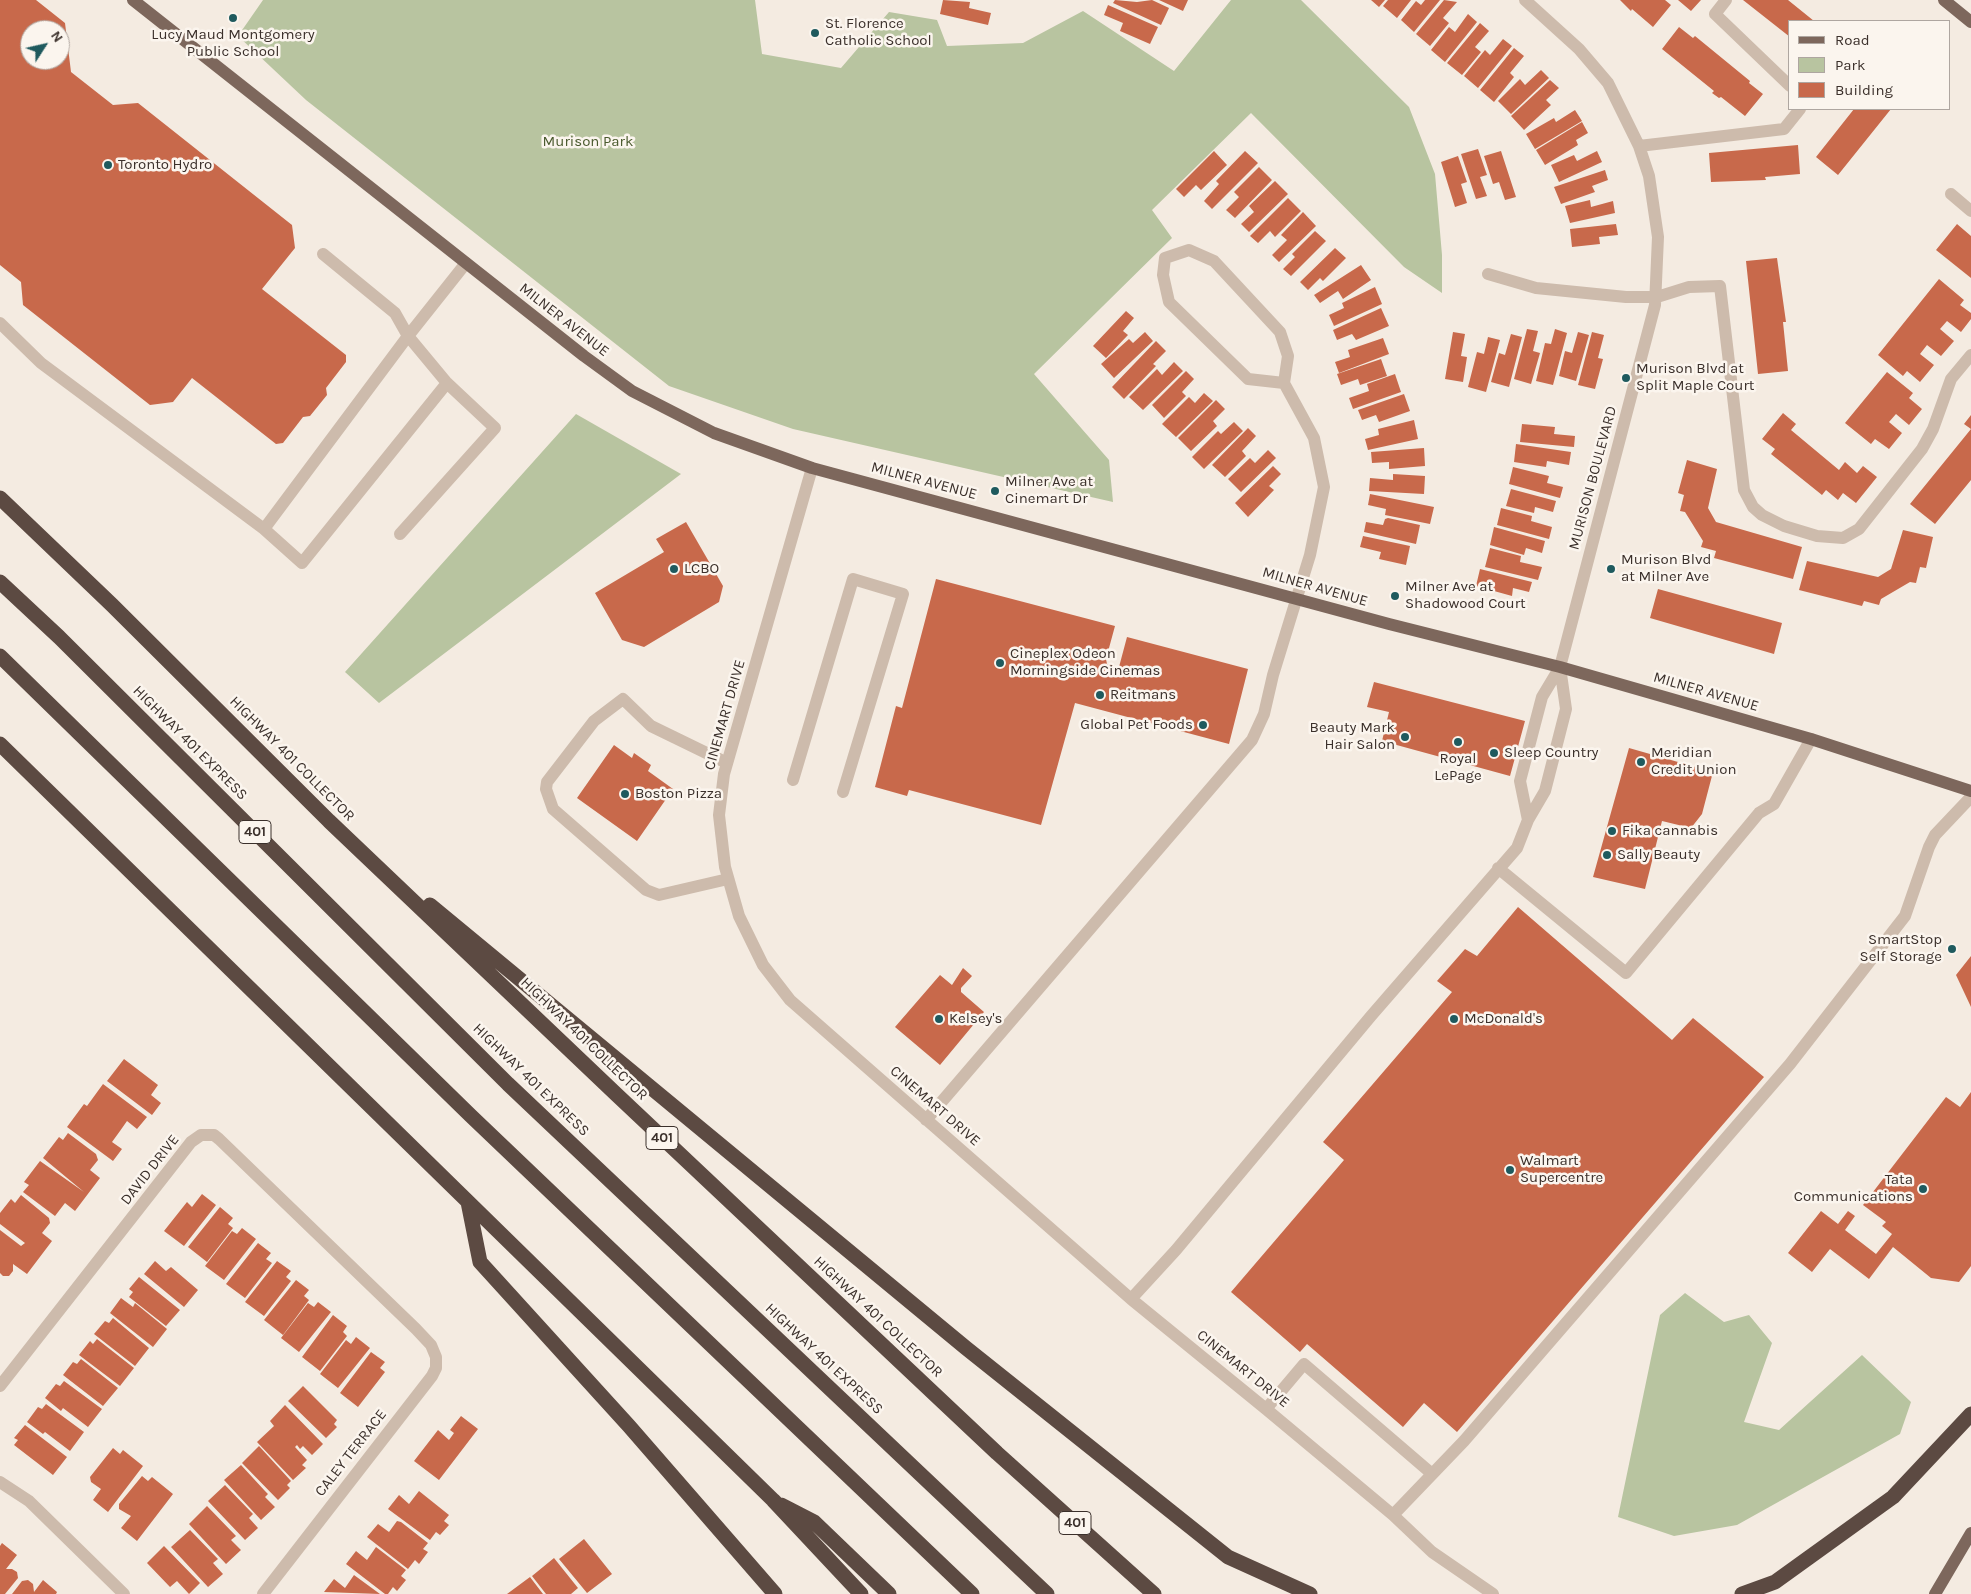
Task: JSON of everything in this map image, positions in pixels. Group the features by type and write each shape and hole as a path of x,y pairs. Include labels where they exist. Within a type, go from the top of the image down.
{"highway":[{"name":"HIGHWAY 401 COLLECTOR","path":"0,498 112,605 329,821 997,1453 1154,1594"},
{"name":"HIGHWAY 401 EXPRESS","path":"0,582 59,637 508,1084 1047,1594"},
{"path":"0,656 478,1122 972,1594"},
{"path":"0,744 773,1500 861,1594"},
{"path":"329,821 966,1348 1228,1558 1310,1594"},
{"path":"468,1202 480,1262 629,1426 775,1594"},
{"path":"1742,1594 1775,1582 1893,1497 1971,1414"},
{"path":"773,1500 814,1522 888,1594"}],"main road":[{"name":"MILNER AVENUE","path":"133,0 532,317 632,391 714,433 812,468 1389,624 1560,667 1811,739 1971,791"},
{"path":"1944,0 1971,22"},
{"path":"1935,1594 1971,1533"}],"street":[{"name":"MURISON BOULEVARD","path":"1525,0 1579,49 1608,82 1639,146 1650,176 1658,237 1657,297 1560,667"},
{"path":"1726,0 1715,14 1788,84"},
{"path":"1639,146 1784,129 1799,110"},
{"path":"1951,194 1971,210"},
{"path":"926,1120 1252,740 1264,714 1310,555 1324,487 1314,438 1284,383 1288,356 1280,332 1214,261 1189,250 1166,258 1162,275 1169,302 1248,379 1284,383"},
{"path":"323,254 395,313 408,336 448,383 495,428 400,534"},
{"path":"264,528 408,336 466,264"},
{"path":"1488,274 1536,288 1626,297 1657,297 1689,287 1720,286 1744,490 1753,507 1768,519 1795,530 1817,536 1843,538 1860,529 1922,449 1933,428 1951,379 1971,355"},
{"path":"0,323 42,363 264,528 302,563 448,383"},
{"name":"CINEMART DRIVE","path":"812,468 727,763 719,815 728,879 739,916 759,956 790,1000 1131,1299 1393,1515 1432,1552 1493,1594"},
{"path":"793,780 853,579 903,594 843,792"},
{"path":"1528,820 1520,781 1542,697 1560,667"},
{"path":"1131,1299 1176,1250 1370,1016 1517,848 1528,820 1545,790 1566,709 1560,667"},
{"path":"727,763 651,726 624,698 594,720 547,782 546,789 553,809 646,890 659,894 728,879"},
{"path":"1498,868 1626,973 1759,813 1774,804 1811,739"},
{"path":"1393,1515 1464,1441 1790,1064 1905,916 1935,835 1971,797"},
{"name":"DAVID DRIVE","path":"0,1386 191,1142 201,1135 214,1135 219,1139 416,1329"},
{"name":"CALEY TERRACE","path":"263,1594 432,1376 436,1368 436,1357 431,1345 416,1329"},
{"path":"1266,1409 1304,1364 1431,1474"},
{"path":"0,1482 29,1501 124,1594"}],"green space":[{"name":"Murison Park","path":"263,0 755,0 762,54 841,68 889,12 937,20 947,46 1023,43 1083,11 1174,71 1231,0 1301,0 1409,107 1435,174 1442,255 1442,293 1404,267 1251,113 1152,210 1172,238 1034,374 1109,460 1113,502 793,429 669,386 306,100 238,36"},
{"path":"576,414 681,474 379,703 345,672"},
{"path":"1685,1293 1724,1322 1749,1315 1772,1343 1744,1422 1779,1430 1862,1355 1911,1402 1900,1434 1737,1525 1674,1536 1618,1517 1660,1315"}],"building":[{"name":"Toronto Hydro","path":"0,0 36,0 61,20 20,20 20,70 70,70 70,64 71,72 113,105 138,103 292,225 295,248 262,289 346,355 346,362 326,388 327,395 310,416 303,417 283,443 276,444 192,378 173,402 150,405 23,305 21,282 0,265"},
{"path":"943,0 970,2 969,8 991,13 988,25 940,14"},
{"path":"1115,0 1137,2 1152,0 1169,8 1161,25 1113,3"},
{"path":"1159,0 1188,0 1183,11"},
{"path":"1371,0 1385,0 1379,7"},
{"path":"1388,0 1411,0 1397,18 1383,6"},
{"path":"1425,0 1440,0 1414,32 1401,20 1416,1 1421,5"},
{"path":"1444,0 1457,2 1443,18 1449,23 1430,46 1416,34"},
{"path":"1620,0 1665,0 1671,5 1653,27 1632,9 1631,11"},
{"path":"1678,0 1701,0 1691,11"},
{"path":"1743,0 1788,0 1813,20 1788,20 1788,35"},
{"path":"1108,5 1158,27 1150,44 1120,31 1123,23 1104,15"},
{"path":"1468,14 1477,22 1445,62 1431,50 1449,27 1455,32"},
{"path":"1480,23 1489,31 1475,47 1481,52 1462,75 1447,63"},
{"path":"1679,27 1693,38 1695,36 1763,94 1745,116 1721,97 1719,98 1712,93 1714,91 1662,49"},
{"path":"1503,39 1512,46 1478,88 1464,76 1485,50 1490,55"},
{"path":"1514,48 1524,56 1510,73 1514,77 1494,102 1480,90"},
{"path":"1541,70 1549,78 1511,114 1498,101 1520,79 1525,85"},
{"path":"1550,80 1559,88 1546,100 1551,105 1524,130 1511,116"},
{"path":"1575,110 1582,121 1535,149 1526,134 1554,118 1556,122"},
{"path":"1853,110 1890,110 1838,175 1816,157"},
{"path":"1582,122 1588,133 1576,140 1578,145 1545,165 1536,150"},
{"path":"1798,145 1800,174 1765,177 1766,180 1711,182 1709,153"},
{"path":"1478,149 1487,175 1480,177 1487,196 1476,199 1461,154"},
{"path":"1214,151 1227,165 1201,190 1196,185 1184,197 1176,189"},
{"path":"1245,151 1258,163 1212,209 1204,201 1219,184 1216,181"},
{"path":"1501,151 1516,197 1505,200 1499,182 1493,184 1484,156"},
{"path":"1597,151 1602,162 1559,182 1551,165 1574,155 1577,161"},
{"path":"1458,156 1467,182 1461,184 1467,203 1455,207 1441,162"},
{"path":"1259,167 1272,180 1235,218 1226,210 1239,197 1234,192"},
{"path":"1605,170 1608,180 1592,186 1595,192 1561,204 1554,187"},
{"path":"1275,181 1288,194 1249,232 1241,224 1254,212 1249,206"},
{"path":"1288,198 1301,211 1275,237 1270,231 1258,243 1250,236"},
{"path":"1590,200 1591,207 1613,201 1615,213 1570,223 1565,206"},
{"path":"1303,212 1316,226 1279,262 1272,255 1287,240 1281,235"},
{"path":"1616,224 1618,235 1599,237 1600,244 1572,247 1570,229"},
{"path":"1957,224 1971,236 1971,278 1936,250"},
{"path":"1315,231 1326,241 1291,276 1283,269 1295,257 1292,254"},
{"path":"1335,248 1346,258 1323,281 1320,278 1308,290 1300,282"},
{"path":"1777,258 1786,322 1783,322 1788,371 1758,374 1746,261"},
{"path":"1361,265 1371,280 1343,299 1338,291 1320,303 1314,295"},
{"path":"1939,279 1964,300 1960,305 1971,313 1971,319 1961,332 1947,321 1940,329 1954,341 1941,356 1927,345 1920,354 1934,365 1920,382 1907,371 1903,376 1878,355"},
{"path":"1375,287 1382,304 1334,326 1329,315 1344,308 1342,303"},
{"path":"1381,308 1389,326 1356,340 1352,334 1337,340 1333,330"},
{"path":"1126,311 1134,318 1123,331 1128,335 1106,358 1093,346"},
{"path":"1527,329 1538,331 1533,351 1540,353 1531,384 1514,379"},
{"path":"1555,329 1567,333 1553,385 1536,381 1545,343 1551,344"},
{"path":"1145,332 1153,341 1114,378 1101,364 1129,339 1133,343"},
{"path":"1453,332 1465,334 1461,356 1467,357 1463,382 1445,379"},
{"path":"1578,332 1589,335 1576,381 1559,376 1565,351 1572,353"},
{"path":"1592,332 1604,335 1598,358 1603,359 1595,389 1578,385"},
{"path":"1511,334 1522,337 1509,387 1491,382 1499,353 1505,355"},
{"path":"1488,337 1500,340 1486,392 1468,387 1477,352 1484,354"},
{"path":"1383,338 1389,354 1339,373 1335,362 1350,357 1348,350"},
{"path":"1156,341 1166,351 1153,364 1156,366 1124,399 1112,387"},
{"path":"1381,359 1387,376 1360,385 1358,379 1341,385 1337,374"},
{"path":"1174,362 1183,371 1143,410 1129,397 1157,369 1162,375"},
{"path":"1186,371 1194,379 1182,392 1186,396 1164,418 1152,405"},
{"path":"1887,372 1913,393 1909,398 1922,409 1909,425 1896,414 1889,422 1902,433 1889,449 1875,439 1871,444 1845,423"},
{"path":"1395,374 1401,392 1353,409 1349,398 1369,391 1367,384"},
{"path":"1204,393 1213,401 1176,437 1162,424 1189,397 1195,403"},
{"path":"1404,394 1410,411 1379,422 1376,415 1362,420 1358,410"},
{"path":"1216,400 1225,409 1213,421 1217,426 1191,451 1178,438"},
{"path":"1783,413 1796,424 1791,430 1839,470 1845,462 1857,473 1863,466 1877,477 1856,503 1843,493 1838,500 1826,490 1822,495 1771,454 1775,449 1762,439"},
{"path":"1971,415 1971,429 1964,424"},
{"path":"1414,420 1418,439 1368,450 1365,439 1379,435 1378,429"},
{"path":"1234,422 1243,431 1204,469 1192,457 1218,431 1221,434"},
{"path":"1522,424 1555,427 1554,434 1575,436 1574,447 1520,442"},
{"path":"1248,428 1256,436 1242,451 1246,456 1225,477 1212,465"},
{"path":"1971,429 1971,480 1935,524 1910,504"},
{"path":"1516,444 1571,452 1569,465 1547,461 1546,467 1514,462"},
{"path":"1424,448 1425,466 1389,469 1389,462 1372,463 1371,452"},
{"path":"1268,450 1276,458 1241,492 1228,479 1250,458 1255,463"},
{"path":"1687,460 1717,469 1708,508 1716,522 1802,547 1793,579 1714,558 1716,551 1701,547 1703,541 1685,512 1680,511 1684,495 1678,493"},
{"path":"1273,466 1281,474 1269,486 1274,490 1248,517 1235,503"},
{"path":"1513,467 1549,476 1547,483 1563,487 1560,498 1509,484"},
{"path":"1393,474 1425,476 1424,494 1369,491 1370,478 1393,480"},
{"path":"1511,489 1556,501 1553,512 1535,507 1534,513 1506,506"},
{"path":"1370,494 1434,507 1430,524 1385,515 1386,509 1368,505"},
{"path":"1501,508 1532,516 1531,521 1552,527 1549,539 1497,525"},
{"path":"1385,519 1420,525 1416,544 1364,532 1366,522 1383,525"},
{"name":"LCBO","path":"686,522 723,586 719,602 644,647 622,640 595,593 664,552 656,539"},
{"path":"1494,527 1545,541 1542,553 1526,548 1524,555 1490,545"},
{"path":"1903,530 1933,537 1926,568 1920,567 1916,583 1910,582 1881,599 1879,605 1864,601 1862,606 1799,590 1807,561 1878,577 1891,569"},
{"path":"1363,536 1410,546 1406,565 1379,559 1381,552 1360,547"},
{"path":"1490,548 1521,556 1520,562 1542,567 1538,580 1485,567"},
{"path":"1480,569 1532,582 1529,592 1513,588 1512,596 1476,586"},
{"name":"Cineplex Odeon Morningside Cinemas","path":"936,579 1115,626 1106,659 1107,664 1119,667 1127,637 1248,669 1229,744 1075,703 1041,825 909,790 907,796 875,787 896,706 902,708"},
{"path":"1658,589 1782,623 1774,654 1650,618"},
{"path":"1374,682 1525,721 1510,776 1382,741 1389,712 1367,707"},
{"name":"Boston Pizza","path":"614,745 632,758 634,753 651,765 648,771 673,789 637,841 577,798"},
{"path":"1629,748 1713,772 1702,814 1691,828 1662,821 1645,889 1593,877"},
{"name":"Walmart Supercentre","path":"1518,907 1672,1040 1693,1018 1764,1077 1457,1432 1424,1403 1403,1427 1307,1344 1300,1352 1231,1292 1344,1160 1323,1142 1452,992 1437,981 1465,949 1477,956"},
{"path":"1971,956 1971,1007 1956,975"},
{"name":"Kelsey's","path":"963,968 972,976 961,988 961,992 984,1012 940,1065 895,1027 940,975 952,985"},
{"path":"124,1059 158,1085 151,1095 161,1103 152,1115 107,1081"},
{"path":"103,1084 147,1117 137,1129 127,1121 112,1142 122,1149 113,1161 67,1127 84,1104 87,1106"},
{"name":"Tata Communications","path":"1971,1092 1971,1266 1959,1282 1931,1278 1893,1247 1869,1279 1830,1249 1812,1272 1788,1253 1821,1211 1838,1224 1848,1211 1855,1216 1845,1230 1876,1254 1892,1234 1882,1226 1886,1222 1863,1205 1946,1097 1960,1107"},
{"path":"68,1133 96,1154 98,1160 90,1170 100,1178 75,1211 65,1203 55,1216 23,1192 29,1185 24,1182 40,1161 84,1192 43,1158 59,1137 63,1140"},
{"path":"202,1194 216,1205 184,1246 164,1231 187,1202 192,1207"},
{"path":"21,1195 49,1218 50,1223 42,1233 52,1241 27,1274 13,1264 13,1271 9,1276 3,1276 0,1273 0,1230 21,1246 25,1243 0,1224 0,1213 11,1199 15,1203"},
{"path":"220,1207 233,1218 228,1224 233,1228 207,1262 188,1247"},
{"path":"242,1228 256,1239 224,1280 205,1266 232,1231 237,1234"},
{"path":"258,1243 271,1253 266,1259 272,1263 245,1298 226,1284"},
{"path":"155,1261 166,1271 171,1267 198,1290 184,1307 144,1274"},
{"path":"277,1261 291,1271 286,1277 291,1281 264,1316 245,1302"},
{"path":"139,1277 180,1310 166,1326 129,1297 133,1292 129,1289"},
{"path":"296,1280 309,1290 304,1296 309,1300 283,1335 264,1320"},
{"path":"121,1298 133,1307 135,1303 167,1329 153,1347 110,1313"},
{"path":"318,1302 331,1312 299,1352 281,1338 308,1303 314,1307"},
{"path":"333,1315 347,1326 343,1332 347,1336 320,1371 302,1357"},
{"path":"113,1318 149,1348 135,1366 94,1334 105,1321 109,1323"},
{"path":"356,1337 370,1348 338,1388 320,1374 346,1340 351,1344"},
{"path":"97,1339 134,1368 120,1386 79,1355 90,1341 93,1344"},
{"path":"371,1352 385,1362 380,1368 385,1372 358,1407 340,1393"},
{"path":"81,1359 118,1388 103,1406 63,1375 73,1362 77,1364"},
{"path":"64,1381 102,1409 88,1427 63,1408 61,1411 45,1398 56,1384 60,1386"},
{"path":"303,1386 337,1420 334,1424 337,1427 326,1438 288,1401"},
{"path":"46,1404 84,1432 70,1451 45,1432 43,1434 27,1422 38,1407 42,1409"},
{"path":"285,1405 323,1444 312,1455 303,1446 300,1449 297,1445 295,1447 307,1460 302,1465 306,1468 293,1480 257,1442 274,1426 270,1421"},
{"path":"461,1416 478,1429 439,1480 414,1461 438,1430 449,1440 454,1433 450,1430"},
{"path":"25,1425 67,1457 53,1475 14,1445 18,1440 14,1438"},
{"path":"259,1446 291,1481 287,1485 290,1488 278,1500 242,1463"},
{"path":"113,1448 120,1454 123,1450 143,1466 108,1512 93,1500 101,1489 91,1482 90,1477"},
{"path":"241,1465 268,1494 265,1497 275,1507 261,1520 224,1480"},
{"path":"142,1476 148,1481 152,1477 173,1494 137,1541 121,1528 131,1516 119,1509 119,1504"},
{"path":"225,1485 253,1514 249,1518 258,1528 245,1540 208,1501"},
{"path":"419,1491 449,1515 444,1521 449,1525 440,1535 436,1532 430,1540 388,1509 399,1495 409,1504"},
{"path":"207,1506 236,1536 231,1540 241,1550 226,1564 189,1524"},
{"path":"397,1521 428,1543 423,1549 428,1552 419,1564 415,1560 408,1569 367,1537 378,1524 389,1532"},
{"path":"190,1530 218,1559 213,1563 223,1574 208,1587 171,1547"},
{"path":"584,1539 612,1574 587,1593 559,1559"},
{"path":"2,1543 17,1555 6,1569 12,1569 17,1572 18,1578 5,1594 0,1594 0,1546"},
{"path":"164,1546 200,1583 189,1594 177,1581 170,1587 147,1563"},
{"path":"376,1547 406,1570 401,1576 406,1580 397,1591 393,1587 388,1594 385,1594 346,1564 356,1551 367,1560"},
{"path":"554,1558 578,1588 571,1594 546,1594 532,1576"},
{"path":"354,1575 380,1594 324,1592 334,1579 345,1588"},
{"path":"530,1577 543,1594 507,1594"},
{"path":"28,1580 33,1584 34,1592 43,1580 57,1592 56,1594 12,1594 22,1581"}],"place":[{"name":"Lucy Maud Montgomery Public School","path":"233,18"},
{"name":"St. Florence Catholic School","path":"815,33"},
{"name":"Toronto Hydro","path":"108,165"},
{"name":"Murison Blvd at Split Maple Court","path":"1626,378"},
{"name":"Milner Ave at Cinemart Dr","path":"995,491"},
{"name":"LCBO","path":"674,569"},
{"name":"Murison Blvd at Milner Ave","path":"1611,569"},
{"name":"Milner Ave at Shadowood Court","path":"1395,596"},
{"name":"Cineplex Odeon Morningside Cinemas","path":"1000,663"},
{"name":"Reitmans","path":"1100,695"},
{"name":"Global Pet Foods","path":"1203,725"},
{"name":"Beauty Mark Hair Salon","path":"1405,737"},
{"name":"Royal LePage","path":"1458,742"},
{"name":"Sleep Country","path":"1494,753"},
{"name":"Meridian Credit Union","path":"1641,762"},
{"name":"Boston Pizza","path":"625,794"},
{"name":"Fika cannabis","path":"1612,831"},
{"name":"Sally Beauty","path":"1607,855"},
{"name":"SmartStop Self Storage","path":"1952,949"},
{"name":"Kelsey's","path":"939,1019"},
{"name":"McDonald's","path":"1454,1019"},
{"name":"Walmart Supercentre","path":"1510,1170"},
{"name":"Tata Communications","path":"1923,1189"}]}
